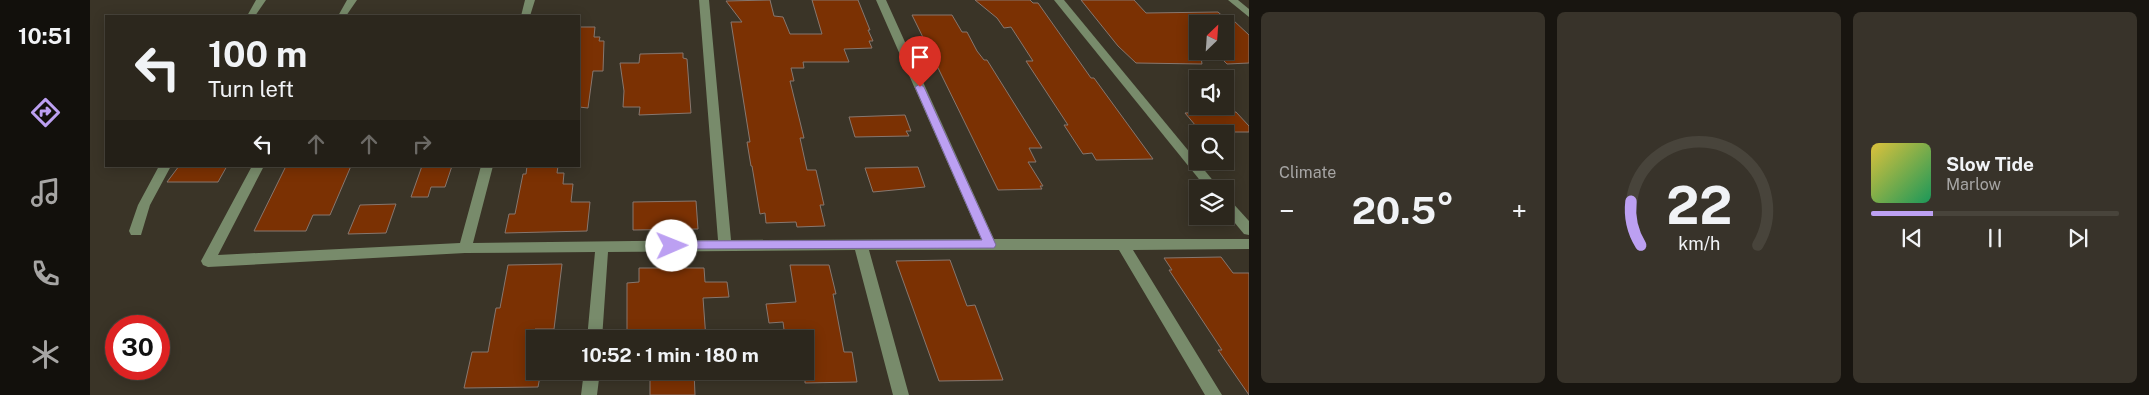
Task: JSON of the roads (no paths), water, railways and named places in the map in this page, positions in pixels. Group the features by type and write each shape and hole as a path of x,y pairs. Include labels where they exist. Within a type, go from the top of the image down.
{"street":[{"path":"252,15 261,0"},
{"path":"343,15 352,0"},
{"path":"526,15 530,0"},
{"path":"704,0 725,245"},
{"path":"881,0 990,245"},
{"path":"1059,0 1207,180"},
{"path":"1233,0 1249,14"},
{"path":"136,231 144,205 164,167"},
{"path":"257,167 208,261 465,248 725,245 1249,244"},
{"path":"465,248 487,167"},
{"path":"1234,212 1249,230"},
{"path":"1123,245 1214,395"},
{"path":"862,246 901,395"},
{"path":"595,330 602,247"},
{"path":"590,395 591,380"}]}
